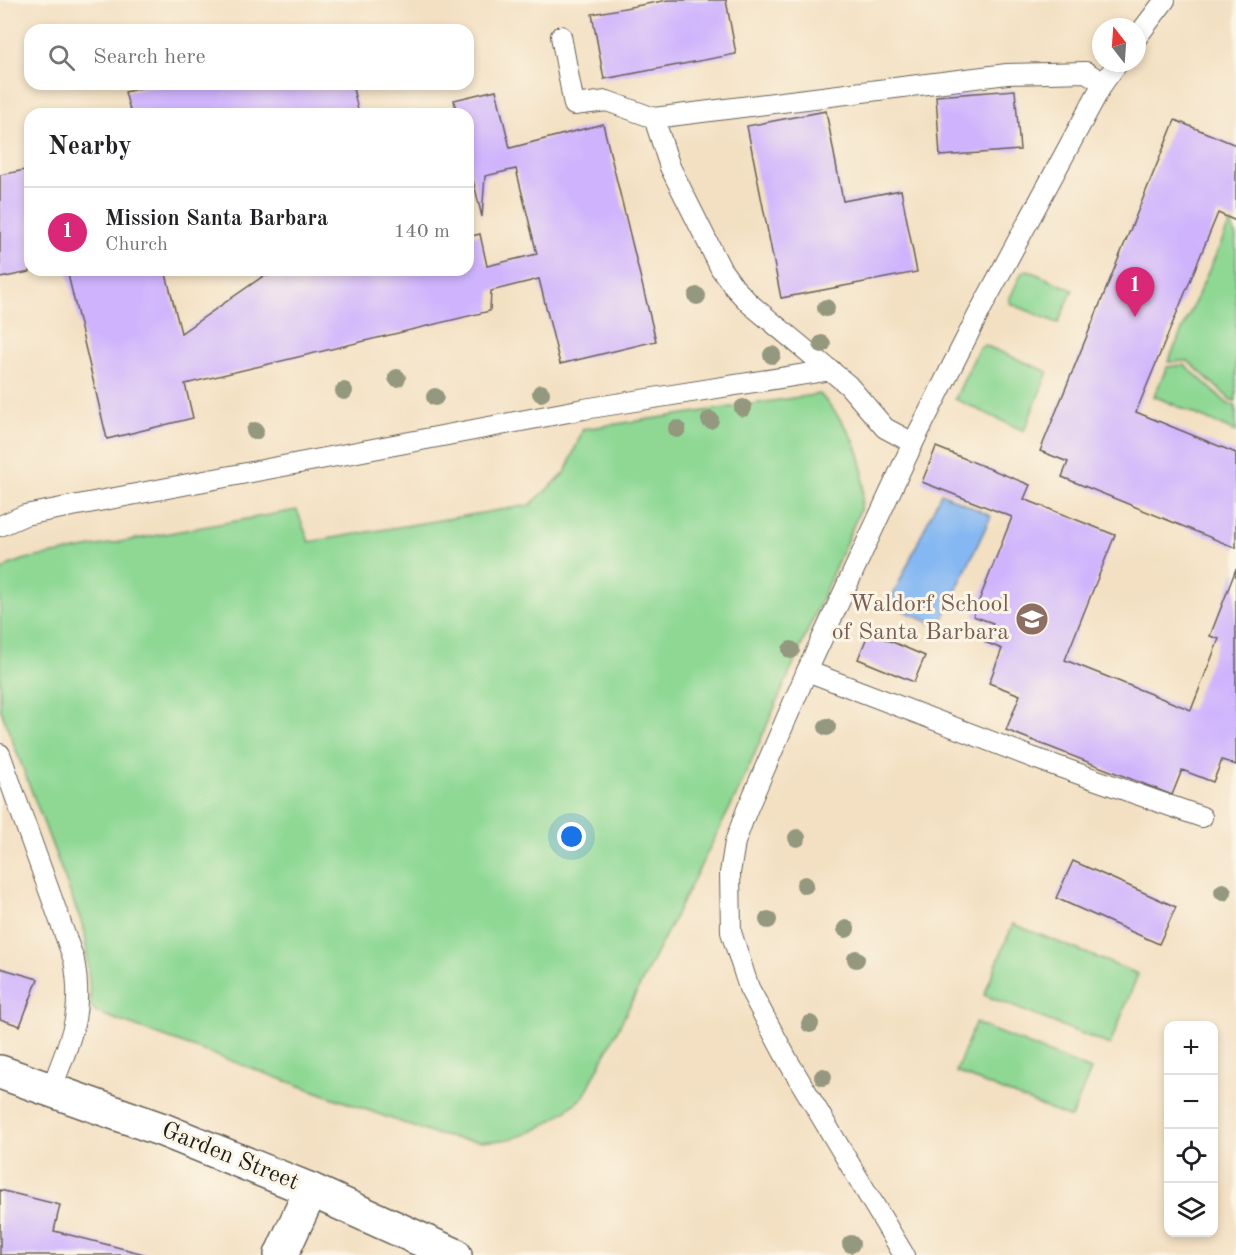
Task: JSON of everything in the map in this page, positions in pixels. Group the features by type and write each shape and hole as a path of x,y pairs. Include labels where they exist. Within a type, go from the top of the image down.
{"street":[{"name":"Garden Street","path":"0,1072 311,1190 454,1255"},
{"path":"281,1255 311,1190"}],"lane":[{"path":"1146,26 1165,0"},
{"path":"561,36 574,105 607,101 654,118 1007,74 1086,72 1102,83"},
{"path":"904,1255 763,1017 749,988 731,932 729,893 735,842 807,671 913,443 982,307 1102,83 1111,72"},
{"path":"654,118 670,167 721,269 750,304 864,400 885,428 913,443"},
{"path":"0,526 25,515 584,409 831,370"},
{"path":"807,671 1034,758 1202,817"},
{"path":"0,754 74,960 78,981 77,1018 51,1090"}],"green space":[{"path":"1230,223 1236,236 1236,401 1231,400 1188,361 1168,362"},
{"path":"1027,270 1073,290 1058,323 1011,304 1009,300 1022,272"},
{"path":"984,345 1048,372 1024,431 955,399 978,350"},
{"path":"1185,365 1228,404 1236,406 1236,432 1154,396 1167,367"},
{"path":"820,394 850,434 861,461 863,492 860,510 738,792 584,1096 547,1124 513,1138 476,1141 455,1138 431,1133 98,1013 91,1007 85,932 0,708 0,572 9,565 26,559 297,510 309,542 530,505 565,473 583,429"},
{"path":"1013,924 1138,974 1110,1045 984,995"},
{"path":"975,1023 1091,1070 1071,1118 956,1072"}],"water":[{"path":"941,493 991,516 939,627 889,604"}],"building":[{"path":"668,0 726,0 736,54 604,79 592,14"},
{"path":"133,90 353,90 358,108 129,108 125,92"},
{"path":"496,90 510,148 603,124 656,341 560,364 539,279 491,291 490,311 185,384 193,418 107,439 68,276 167,276 181,333 266,276 474,276 474,236 480,234 487,266 537,254 516,169 485,176 482,217 474,184 474,108 456,108 454,100"},
{"path":"1015,90 1020,150 940,156 936,96"},
{"path":"826,111 843,201 901,190 917,272 781,298 747,126"},
{"path":"1175,120 1236,145 1236,221 1218,213 1136,412 1236,453 1236,548 1062,477 1068,462 1040,451"},
{"path":"24,170 24,273 0,278 0,175"},
{"name":"Waldorf School of Santa Barbara","path":"936,447 1030,485 1024,499 1115,535 1065,660 1191,710 1219,639 1210,636 1236,569 1236,765 1222,760 1213,782 1182,770 1172,795 1006,730 1020,695 989,683 1002,649 985,642 993,623 973,616 1012,517 922,482"},
{"path":"869,632 925,656 914,682 858,659"},
{"path":"1073,861 1176,907 1159,944 1056,898"},
{"path":"0,968 38,979 20,1026 0,1019"},
{"path":"0,1190 60,1205 54,1231 148,1255 0,1255"}],"place":[{"name":"Mission Santa Barbara","path":"1135,317"},
{"name":"Waldorf School of Santa Barbara","path":"1032,619"}]}
